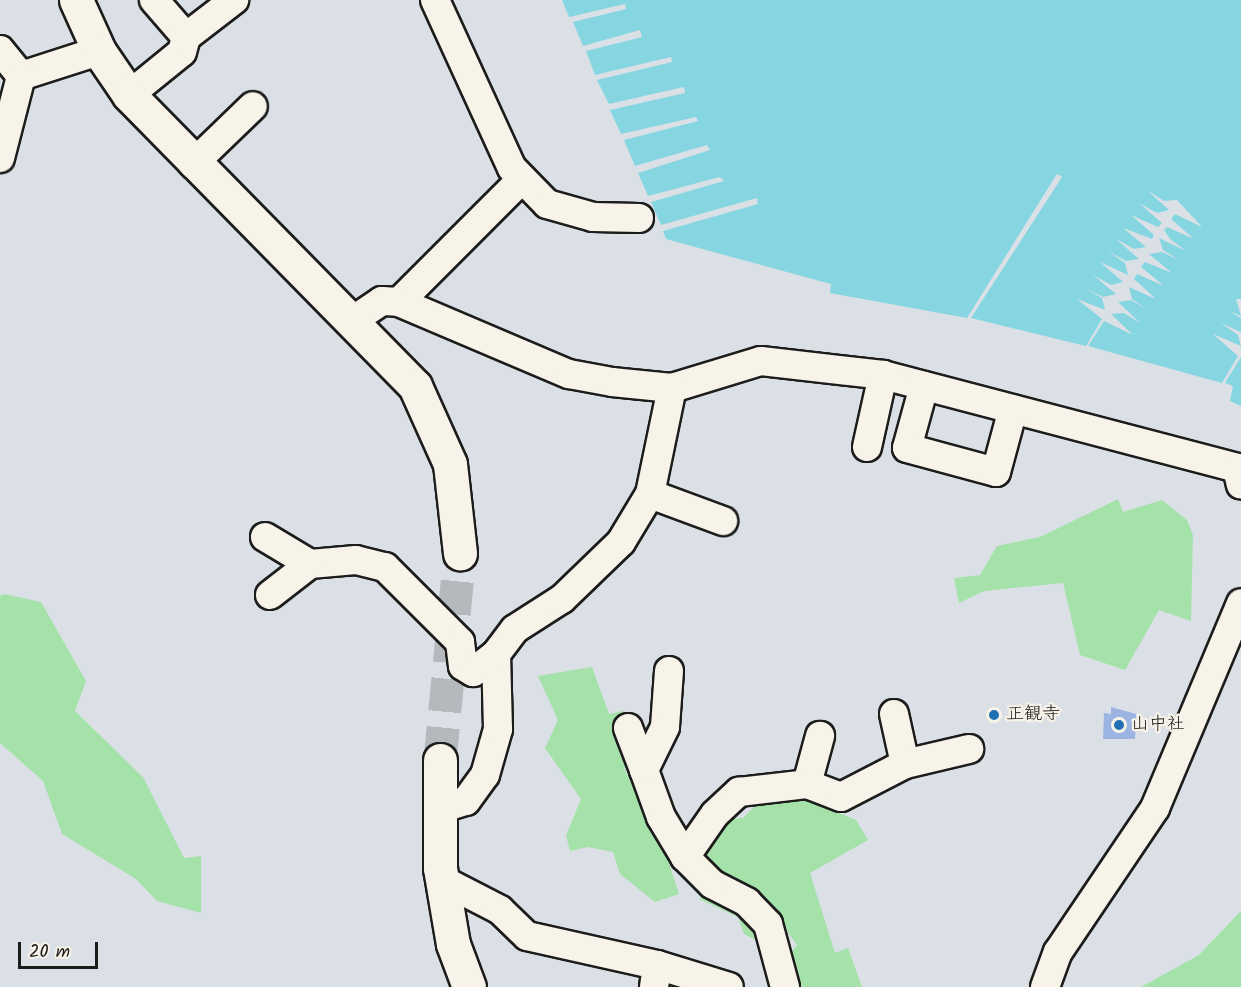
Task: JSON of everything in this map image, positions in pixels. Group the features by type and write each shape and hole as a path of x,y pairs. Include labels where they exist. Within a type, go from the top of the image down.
{"street":[{"path":"76,0 99,51 129,95 193,164 355,319 415,386 435,424 450,464 460,553"},
{"path":"154,0 186,37"},
{"path":"129,95 182,52 186,37 234,0"},
{"path":"435,0 512,168 522,179 547,204 593,217 639,218"},
{"path":"0,50 21,76"},
{"path":"21,76 99,51"},
{"path":"0,158 21,76"},
{"path":"193,164 224,124 253,106"},
{"path":"399,302 522,179"},
{"path":"355,319 382,301 399,302 568,374 672,388 761,361 883,375 1237,468 1241,485"},
{"path":"867,447 883,375"},
{"path":"924,386 907,448 996,472 1013,409"},
{"path":"270,595 310,564 356,560 385,567 460,642 463,666 473,672 496,654 515,629 562,599 621,542 650,494 672,388"},
{"path":"650,494 723,521"},
{"path":"265,537 310,564"},
{"path":"1045,987 1058,952 1155,808 1241,603"},
{"path":"439,809 466,801 485,775 498,729 496,654"},
{"path":"644,770 665,727 669,671"},
{"path":"894,714 905,764"},
{"path":"628,728 661,817 685,857 712,884 747,902 768,924 785,987"},
{"path":"807,784 820,736"},
{"path":"685,857 716,814 739,792 807,784 841,797 905,764 969,749"},
{"path":"440,760 439,809 442,880 453,944 470,987"},
{"path":"442,880 500,910 527,936 655,976 729,987"}],"green space":[{"path":"1118,499 1123,512 1162,500 1187,520 1193,535 1191,621 1159,610 1125,670 1080,655 1063,583 984,591 959,603 954,578 980,575 997,546 1040,537"},
{"path":"4,594 41,602 86,681 75,711 143,777 184,858 201,856 201,913 157,901 136,879 62,834 43,781 0,743 0,596"},
{"path":"592,667 609,714 624,711 636,764 624,768 664,848 679,894 655,902 620,874 613,852 588,847 570,851 566,836 581,799 545,748 558,720 538,676"},
{"path":"794,794 856,820 868,840 810,873 835,953 848,948 862,987 796,987 786,959 797,945 781,923 763,944 744,934 738,917 699,899 708,889 700,858 728,819 743,818 765,796"},
{"path":"1241,911 1241,987 1141,987 1199,955"}],"water":[{"path":"562,0 1241,0 1241,299 1236,299 1241,316 1229,311 1241,318 1241,332 1221,323 1238,335 1241,346 1213,334 1238,356 1222,383 1088,346 1104,321 1133,335 1111,314 1124,313 1140,323 1118,302 1131,300 1148,310 1132,299 1129,287 1156,299 1134,279 1137,274 1164,286 1141,267 1145,262 1172,273 1149,254 1162,252 1179,260 1163,250 1159,238 1186,251 1170,239 1164,230 1167,227 1194,239 1171,219 1175,214 1202,227 1177,200 1164,201 1147,190 1169,210 1157,213 1139,203 1162,223 1158,227 1131,215 1154,235 1152,239 1123,228 1146,247 1134,249 1116,239 1139,259 1126,261 1108,251 1125,263 1128,275 1100,262 1123,282 1111,285 1093,275 1116,294 1103,297 1085,288 1102,298 1105,310 1077,299 1102,319 1086,346 971,318 1062,177 1057,174 967,318 830,293 831,284 666,239 663,231 758,204 757,198 661,225 651,202 724,181 720,177 648,196 638,173 710,150 707,145 635,166 624,140 698,121 696,117 621,134 610,110 685,93 684,87 609,104 597,80 672,62 671,57 595,75 586,51 642,37 640,30 583,46 573,22 626,9 625,4 569,17"},
{"path":"1241,357 1241,406 1230,401 1233,386 1225,383"}],"building":[{"name":"山中社","path":"1111,707 1136,714 1135,739 1103,739 1104,713 1111,714"}],"tunnel":[{"path":"440,760 460,553"}],"place":[{"name":"正観寺","path":"994,715"},
{"name":"山中社","path":"1119,725"}]}
